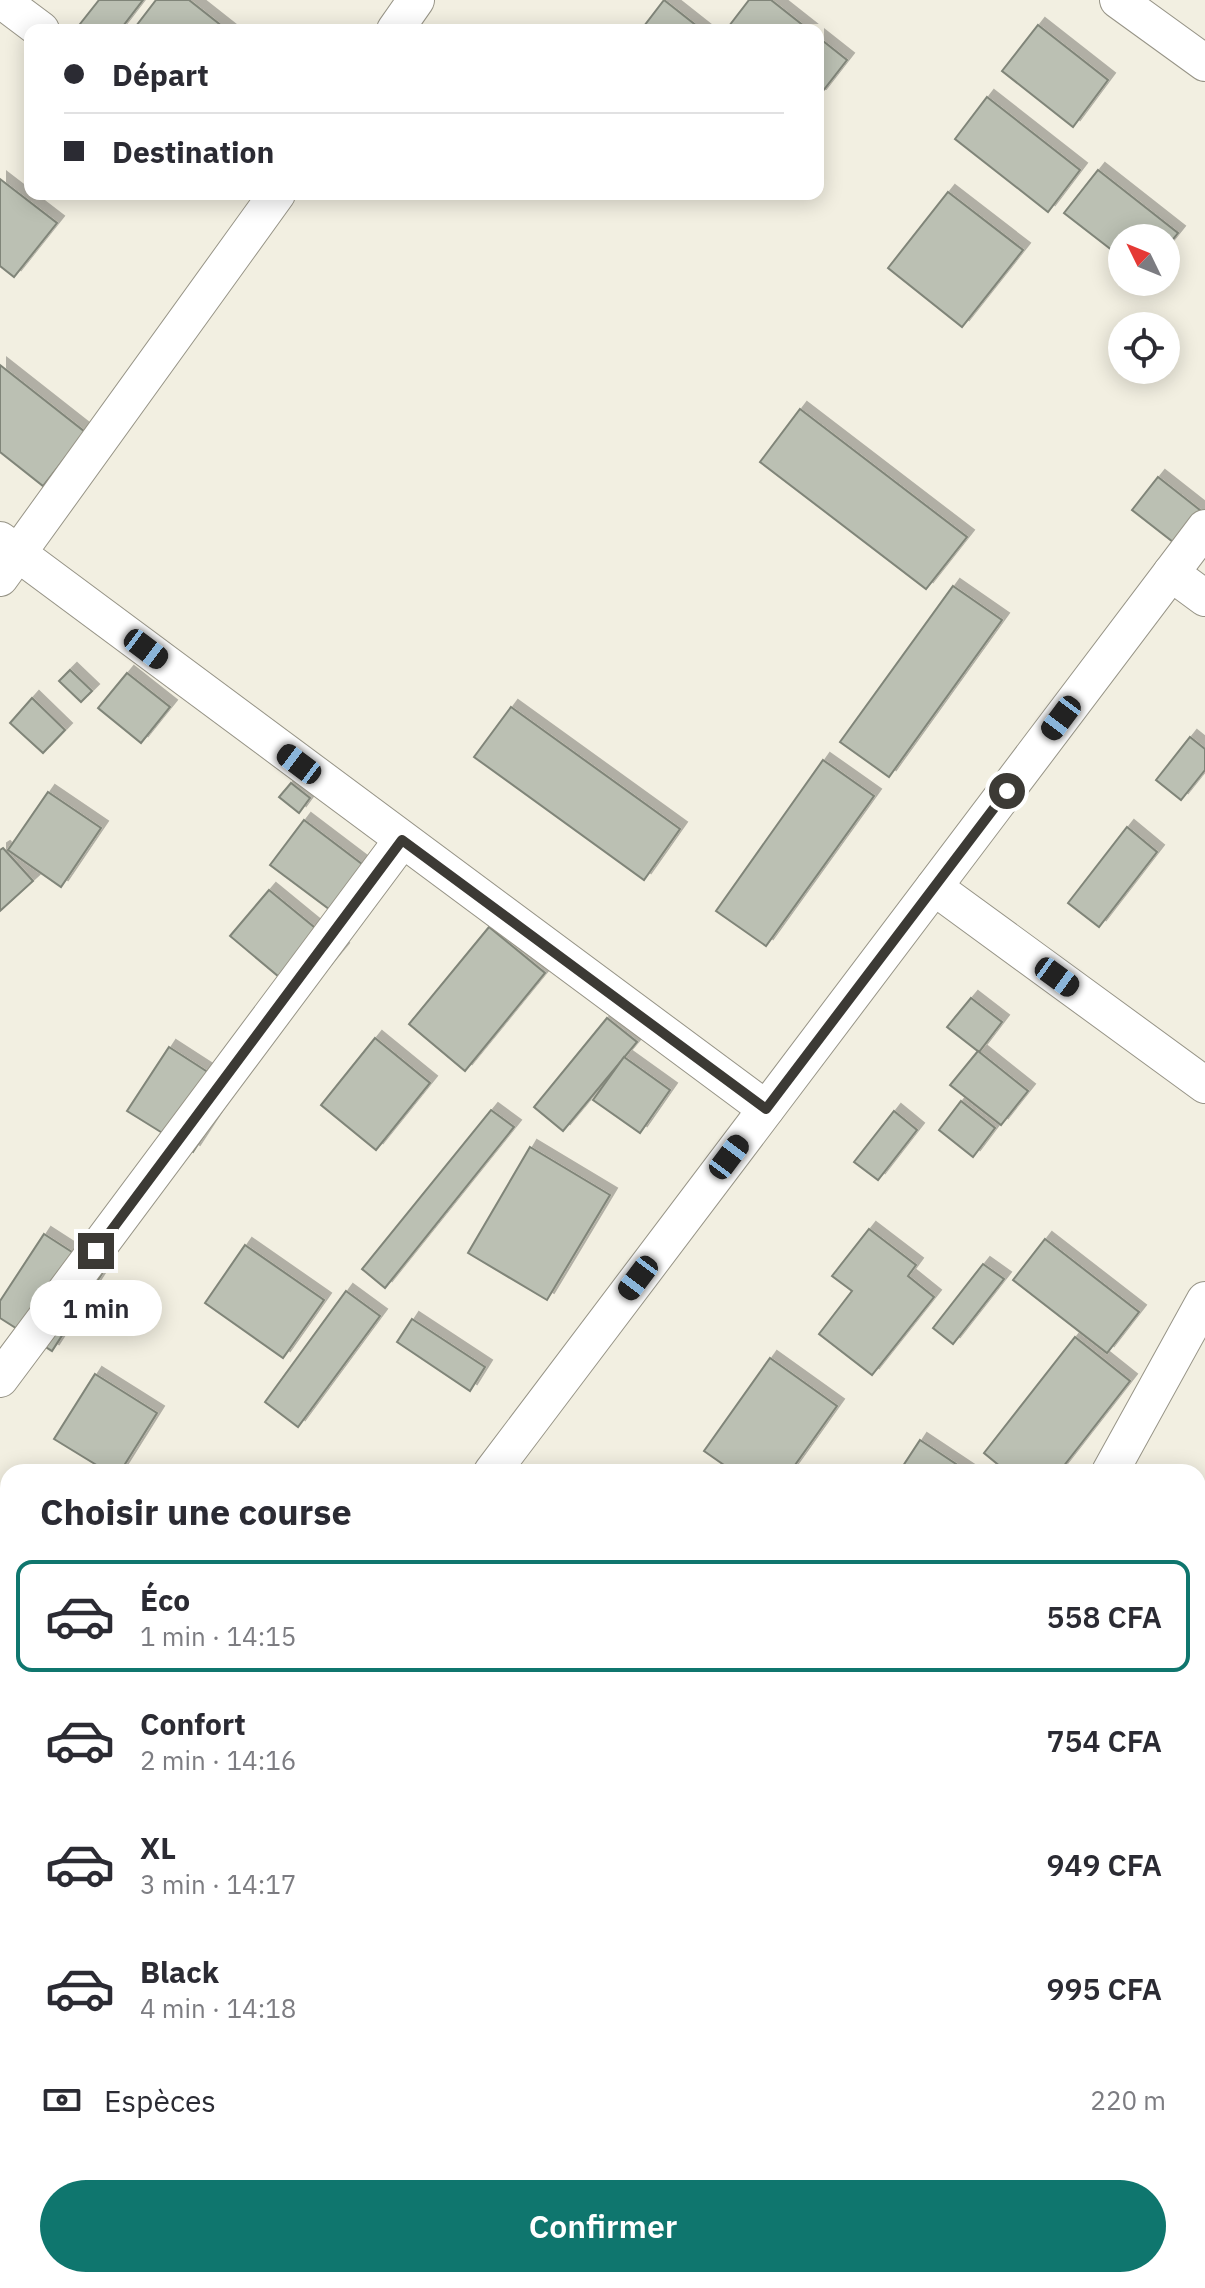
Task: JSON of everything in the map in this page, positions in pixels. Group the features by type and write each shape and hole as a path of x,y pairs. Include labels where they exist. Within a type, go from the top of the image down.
{"street":[{"path":"1,0 33,24"},
{"path":"399,24 416,0"},
{"path":"1118,0 1205,63"},
{"path":"267,200 6,557 402,840 766,1109"},
{"path":"498,1464 1205,528"},
{"path":"1171,573 1205,598"},
{"path":"0,1379 402,840"},
{"path":"934,887 1205,1085"},
{"path":"1114,1464 1205,1300"}],"building":[{"path":"99,0 143,0 125,24 80,24"},
{"path":"156,0 189,0 219,24 138,24"},
{"path":"664,0 694,24 646,24"},
{"path":"749,0 771,0 801,24 731,24"},
{"path":"1038,25 1108,80 1073,127 1002,71"},
{"path":"824,42 847,60 824,90"},
{"path":"987,97 1080,170 1048,212 955,139"},
{"path":"1098,170 1167,224 1108,224 1108,247 1064,213"},
{"path":"0,179 57,223 14,277 0,266"},
{"path":"948,192 1023,250 962,327 888,268"},
{"path":"0,365 85,432 43,486 0,452"},
{"path":"800,409 967,537 926,589 760,462"},
{"path":"1158,477 1205,514 1182,549 1132,510"},
{"path":"953,586 1002,620 889,777 840,742"},
{"path":"70,670 92,691 81,702 59,681"},
{"path":"127,673 170,707 141,743 98,708"},
{"path":"32,698 65,730 43,753 10,723"},
{"path":"511,707 680,829 644,880 474,757"},
{"path":"1190,737 1205,749 1205,770 1181,800 1156,780"},
{"path":"823,760 874,796 766,946 716,911"},
{"path":"291,783 310,798 299,813 279,797"},
{"path":"48,792 101,828 61,887 8,850"},
{"path":"304,820 379,877 345,921 270,865"},
{"path":"1127,827 1157,852 1099,927 1068,903"},
{"path":"3,848 33,881 0,911 0,850"},
{"path":"269,890 342,950 303,997 230,936"},
{"path":"489,927 545,973 465,1071 409,1024"},
{"path":"971,998 1002,1022 979,1052 947,1027"},
{"path":"607,1018 637,1042 563,1131 534,1107"},
{"path":"375,1038 430,1083 376,1150 321,1105"},
{"path":"169,1047 234,1089 193,1152 127,1111"},
{"path":"978,1051 1028,1091 1001,1125 950,1085"},
{"path":"624,1057 670,1090 640,1133 593,1100"},
{"path":"961,1101 995,1128 973,1157 939,1130"},
{"path":"491,1110 514,1127 385,1288 362,1269"},
{"path":"894,1111 917,1130 878,1180 854,1162"},
{"path":"530,1147 610,1195 547,1300 468,1253"},
{"path":"869,1229 916,1265 908,1276 934,1297 872,1375 819,1334 852,1291 832,1276"},
{"path":"44,1234 103,1272 52,1351 0,1318 0,1301"},
{"path":"1045,1239 1139,1312 1107,1353 1013,1280"},
{"path":"245,1245 324,1300 283,1358 205,1303"},
{"path":"983,1264 1004,1279 953,1344 933,1328"},
{"path":"346,1291 380,1316 298,1427 265,1402"},
{"path":"412,1319 485,1367 470,1391 397,1342"},
{"path":"1075,1337 1130,1381 1065,1464 997,1464 984,1453"},
{"path":"770,1358 837,1406 796,1464 723,1464 704,1451"},
{"path":"95,1374 157,1413 125,1464 95,1464 54,1439"},
{"path":"920,1440 956,1464 904,1464"}],"route":[{"path":"96,1251 402,840 766,1109 1007,791"}]}
